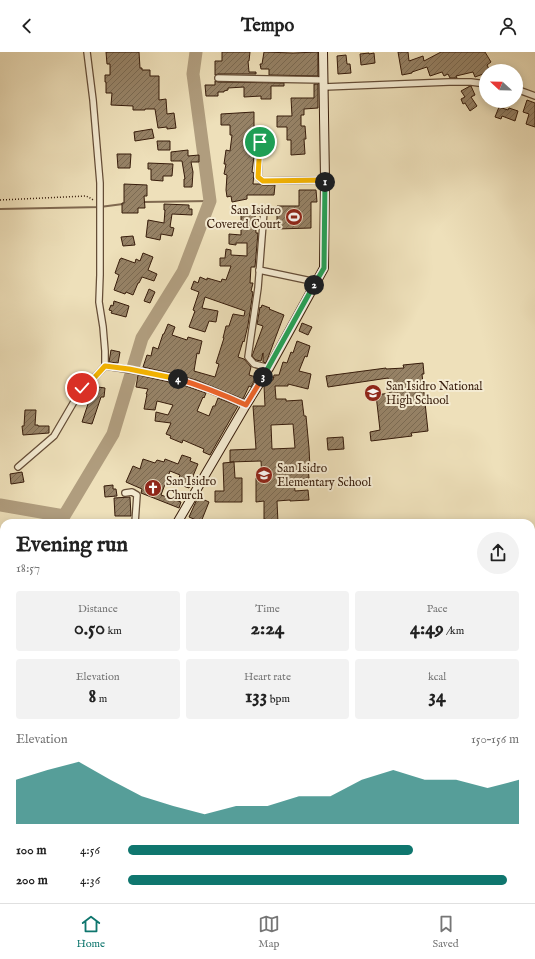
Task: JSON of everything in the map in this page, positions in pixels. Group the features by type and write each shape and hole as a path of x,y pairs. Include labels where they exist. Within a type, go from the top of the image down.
{"main road":[{"path":"179,519 269,368 324,268 325,180 323,52"}],"street":[{"path":"18,467 54,436 82,388 105,366 105,351 99,302 100,183 93,100 87,52"},
{"path":"218,78 324,84 449,82 479,83"},
{"path":"523,92 535,96"},
{"path":"260,142 258,177 263,181 325,180"},
{"path":"264,211 256,302 248,357 254,364 269,368"},
{"path":"259,270 316,282"},
{"path":"105,366 129,369 176,379 197,385 246,405"},
{"path":"125,494 132,492 136,495 135,519"}],"path":[{"path":"0,200 86,196 92,199 100,207"}],"building":[{"path":"106,52 139,52 140,68 142,68 142,70 150,70 150,76 159,76 159,100 166,99 167,114 174,113 176,128 158,128 155,109 133,110 133,106 111,105 112,93 106,93 105,75 110,75 110,64 107,64"},
{"path":"222,52 250,52 248,61 249,72 256,72 256,74 215,75 215,61 222,61"},
{"path":"264,52 318,52 318,76 269,75 269,69 261,69 260,64 262,64"},
{"path":"398,52 408,52 409,61 423,56 424,61 441,52 485,52 491,62 488,64 479,64 479,76 475,77 473,72 456,76 457,78 450,78 448,74 444,76 442,72 430,76 427,67 402,75"},
{"path":"374,53 375,63 361,65 360,54"},
{"path":"346,55 347,64 350,64 351,73 338,74 337,56"},
{"path":"215,81 284,83 284,86 271,86 271,99 261,99 261,96 244,97 244,87 228,88 228,90 224,92 218,92 218,96 206,96 205,85 215,85"},
{"path":"314,84 318,84 318,108 304,109 304,115 301,115 301,126 305,126 305,154 291,155 291,140 287,140 287,127 277,127 277,116 292,116 291,98 314,98"},
{"path":"470,86 475,95 471,97 477,106 470,111 465,103 463,104 461,99 465,97 461,91"},
{"path":"527,100 535,103 535,127 526,124 529,114 523,112"},
{"path":"499,108 508,110 509,108 518,111 515,121 502,116 501,119 495,117"},
{"path":"254,112 254,127 257,127 257,139 253,155 253,184 275,185 274,195 247,195 247,199 232,202 231,196 227,197 227,175 224,174 226,164 224,164 226,150 230,151 232,135 230,135 230,125 221,125 221,114"},
{"path":"152,129 154,138 135,141 134,132"},
{"path":"157,141 170,141 170,150 158,150"},
{"path":"188,150 188,156 199,155 199,162 191,162 193,172 192,187 184,187 185,179 182,161 171,161 171,152"},
{"path":"117,154 131,154 130,168 118,168"},
{"path":"148,163 173,164 172,176 163,176 163,181 151,180 151,169 148,169"},
{"path":"124,184 147,185 147,196 144,196 145,208 138,208 138,213 122,213 122,203 124,203"},
{"name":"San Isidro Covered Court","path":"299,190 316,190 317,202 311,202 311,228 277,229 277,206 299,206"},
{"path":"164,204 189,205 189,209 192,209 192,215 172,214 170,227 174,228 172,236 161,234 160,240 146,237 148,220 164,223"},
{"path":"241,214 255,214 256,233 258,233 255,267 251,267 250,283 253,283 251,291 253,292 248,325 244,342 243,341 238,357 244,359 251,367 249,375 256,377 251,387 249,386 243,399 196,380 143,367 147,355 151,356 153,347 158,349 168,324 175,327 172,335 187,340 188,337 202,341 199,354 197,353 194,371 215,377 219,364 216,363 224,338 226,326 229,326 233,314 244,316 245,311 205,297 202,308 218,311 216,322 209,321 205,332 189,327 195,311 193,310 199,292 191,289 194,281 198,283 200,277 207,280 207,278 221,282 222,279 226,280 231,266 220,266 220,258 225,258 226,249 231,250 231,255 247,256 247,243 236,243 236,245 229,244 229,234 241,235"},
{"path":"133,236 135,245 123,246 121,237"},
{"path":"143,253 153,257 148,270 157,274 154,281 142,277 133,295 114,290 119,275 115,273 120,259 121,258 135,263 136,259 140,261"},
{"path":"149,289 155,292 150,303 144,301"},
{"path":"114,301 129,306 126,317 111,313 112,311 109,310 111,305 113,306"},
{"path":"262,305 284,315 266,363 263,362 263,353 261,361 256,360 252,356 263,326 257,324 260,307 261,308"},
{"path":"302,323 312,327 308,335 299,331"},
{"path":"297,341 310,346 307,357 305,356 299,371 311,374 308,389 288,384 288,386 275,386 276,399 286,399 286,401 302,400 304,416 306,416 309,448 309,478 294,480 295,491 308,490 309,500 277,501 278,519 264,519 264,501 256,502 256,478 262,478 261,461 230,462 230,450 256,449 253,406 265,406 264,386 268,380 273,380 274,375 279,375 283,362 287,363 291,352 293,353","holes":["293,424 295,448 272,449 271,425"]},
{"path":"111,350 120,352 118,363 109,362"},
{"path":"423,363 424,374 422,374 428,431 411,433 412,436 371,441 370,432 380,430 376,395 390,393 388,378 328,387 326,376 386,368 404,368 403,365"},
{"path":"138,375 183,385 206,393 197,411 209,416 218,398 238,406 210,455 203,452 204,449 183,440 182,443 170,438 171,436 166,434 171,423 155,421 156,412 168,415 173,405 157,401 155,410 144,409 148,389 136,387"},
{"path":"91,386 105,388 104,397 101,397 92,424 82,422 89,401 87,400 89,388"},
{"path":"25,410 36,410 35,425 49,426 49,433 23,435 22,426 24,426"},
{"path":"343,437 344,449 328,450 327,438"},
{"path":"182,455 191,458 190,461 198,464 189,488 177,484 180,475 170,471 161,495 181,502 179,508 141,493 142,489 126,482 133,466 140,469 143,459 155,463 157,460 164,462 165,459 178,464"},
{"path":"234,462 235,478 242,478 242,502 215,502 215,491 224,491 223,463"},
{"path":"22,472 24,482 11,484 10,474"},
{"path":"113,485 113,489 116,489 117,496 105,497 104,486"},
{"path":"130,497 131,516 115,516 114,498"},
{"path":"198,497 209,502 202,519 194,519 189,517"}],"waterway":[{"path":"0,505 64,516 113,434 142,338 183,272 210,201 193,74 196,52"},
{"path":"144,202 210,201"},
{"path":"0,209 100,207 123,204"}],"place":[{"name":"San Isidro Covered Court","path":"294,217"},
{"name":"San Isidro National High School","path":"373,393"},
{"name":"San Isidro Elementary School","path":"264,475"},
{"name":"San Isidro Church","path":"153,488"}],"route":[{"path":"82,388 105,366 129,369 180,380 197,385 246,405 269,368 324,268 325,180 263,181 258,177 260,142"}]}
